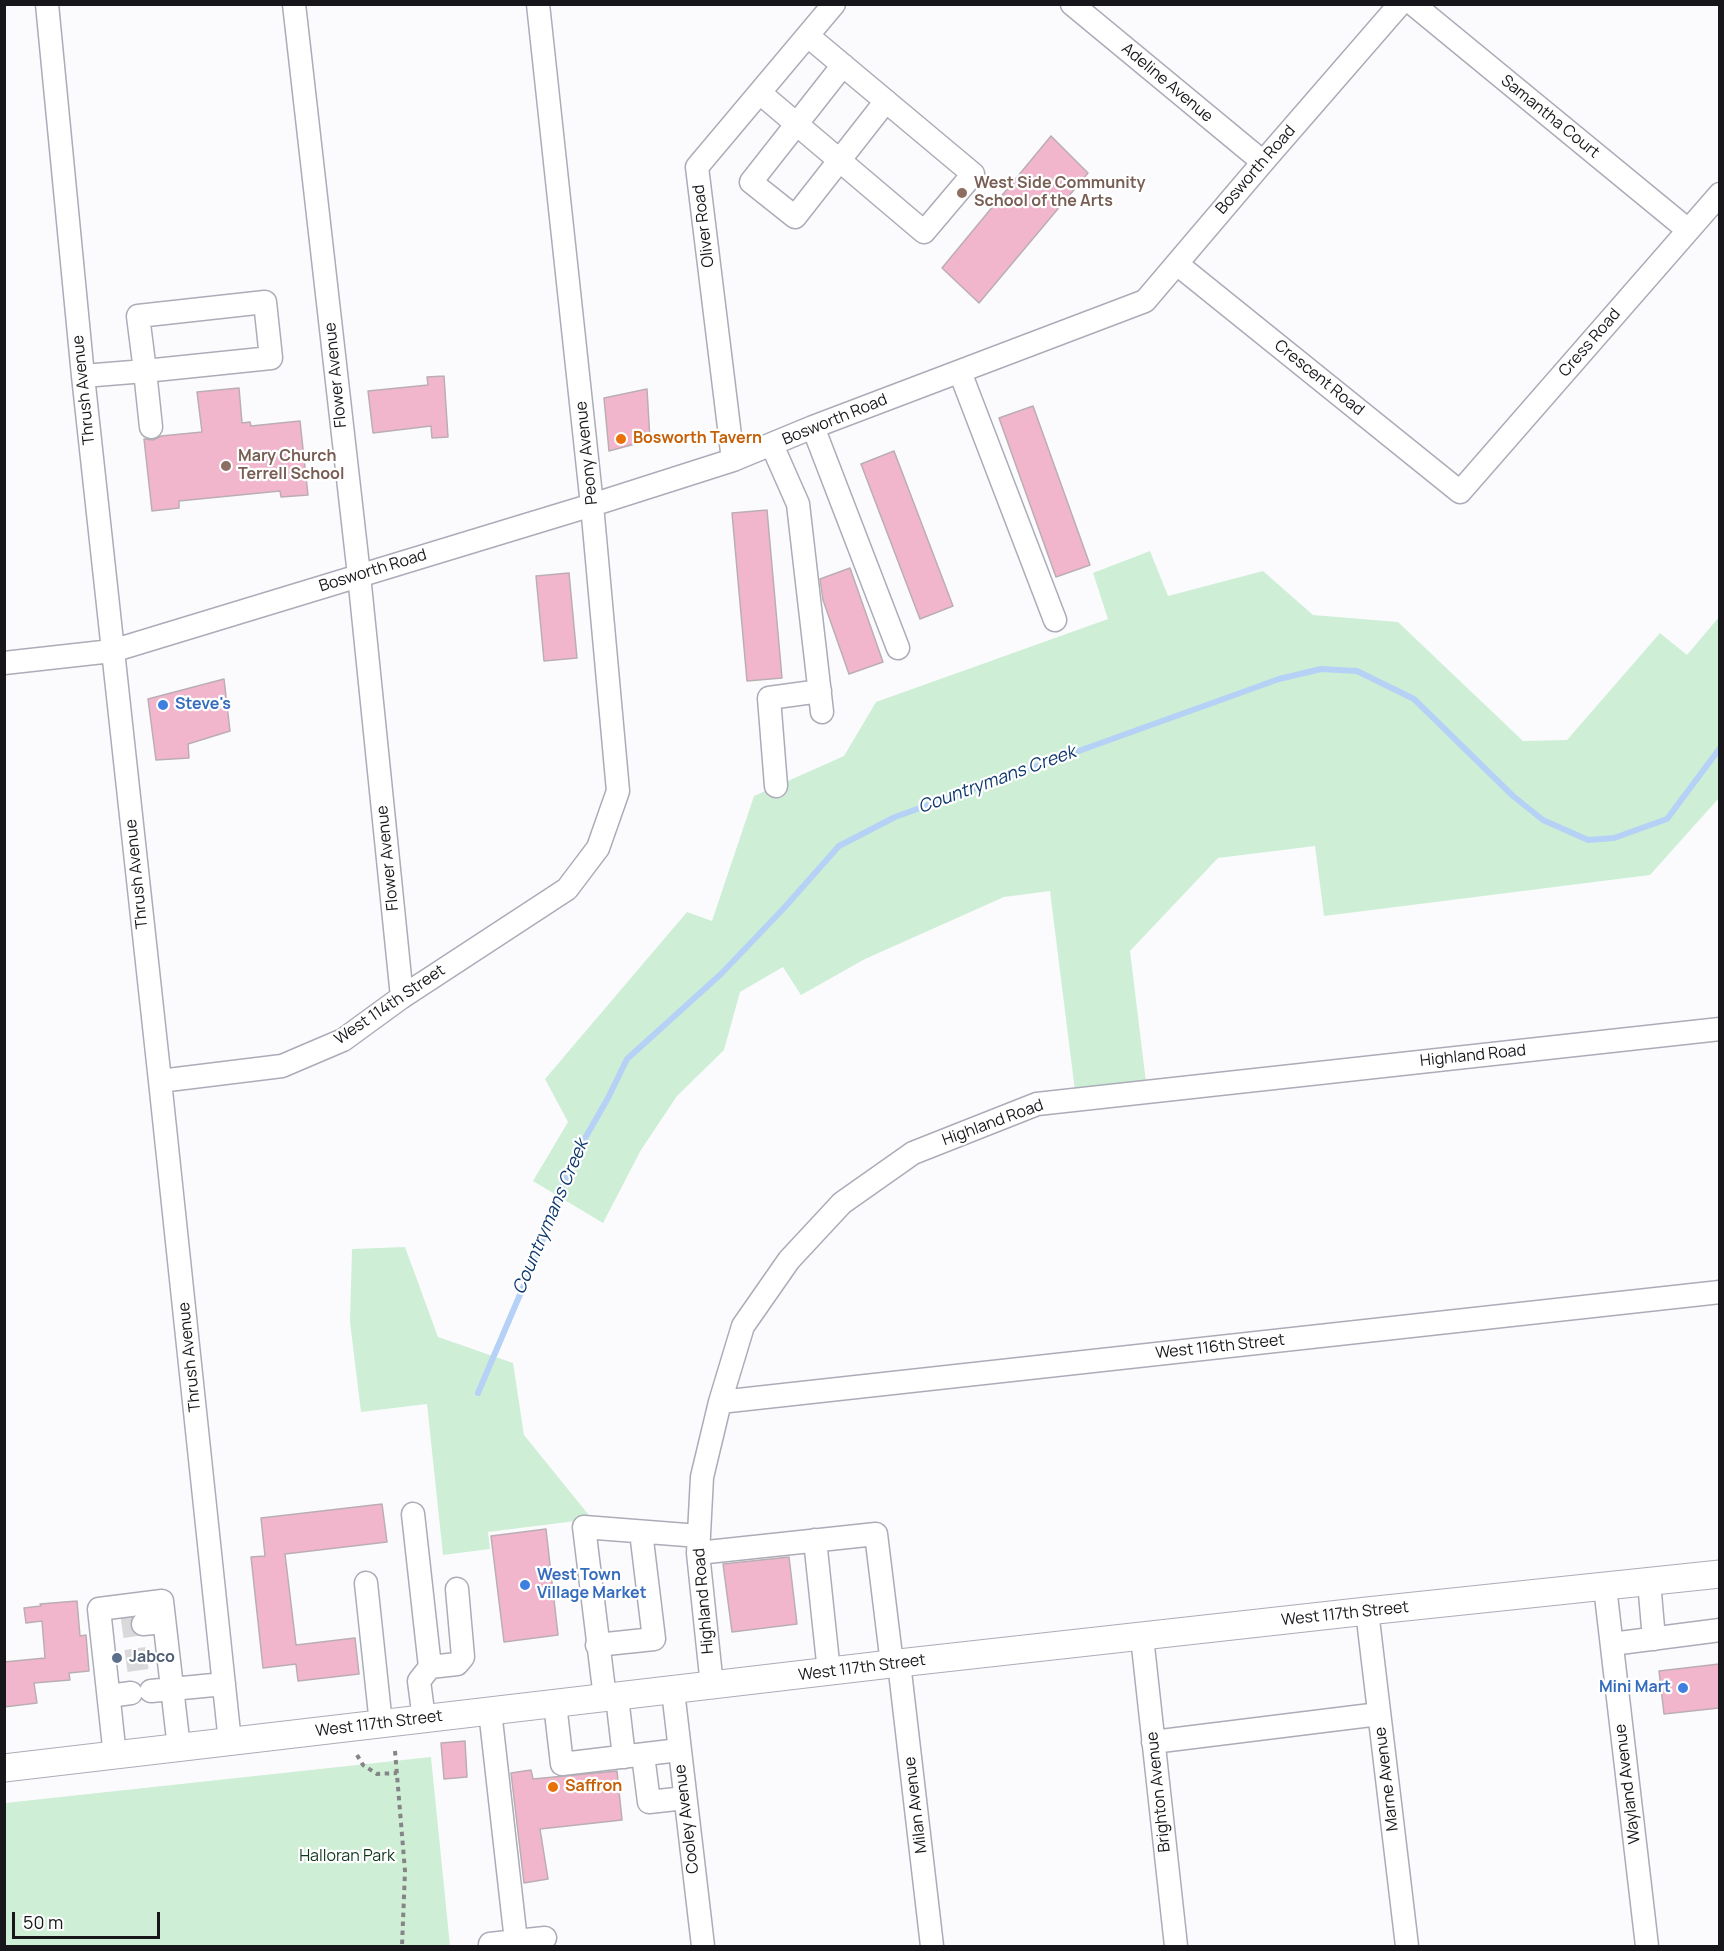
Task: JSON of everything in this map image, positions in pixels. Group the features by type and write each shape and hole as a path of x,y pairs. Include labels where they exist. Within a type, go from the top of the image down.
{"main road":[{"name":"West 117th Street","path":"4,1768 896,1664 1719,1574"}],"street":[{"name":"Thrush Avenue","path":"46,4 82,376 230,1742"},
{"name":"Flower Avenue","path":"294,4 359,575 402,997"},
{"name":"Peony Avenue","path":"538,4 592,505 618,791 598,848 567,889"},
{"name":"Oliver Road","path":"733,460 697,167 834,4"},
{"name":"Adeline Avenue","path":"1072,4 1263,162"},
{"name":"Bosworth Road","path":"4,663 112,651 592,505 733,460 813,427 1145,301 1400,4"},
{"name":"Samantha Court","path":"1413,4 1688,230"},
{"path":"760,93 924,232 973,174 808,36"},
{"path":"843,65 751,182 795,217 886,101"},
{"name":"Cress Road","path":"1460,492 1719,194"},
{"name":"Crescent Road","path":"1177,264 1460,492"},
{"path":"82,376 145,371 271,358 265,302 138,316 145,371 151,428"},
{"path":"960,372 1056,620"},
{"path":"813,427 898,648"},
{"path":"772,445 798,504 821,701 769,698 776,786"},
{"name":"West 114th Street","path":"160,1081 282,1066 343,1040 402,997 567,889"},
{"name":"Highland Road","path":"712,1686 698,1545 702,1477 720,1402 743,1326 789,1260 842,1203 913,1153 1037,1104 1719,1029"},
{"name":"West 116th Street","path":"720,1402 1719,1292"},
{"path":"413,1514 430,1667 419,1681 424,1719"},
{"path":"685,1798 649,1802 611,1698 597,1645 584,1527 641,1532 698,1545 815,1540 829,1672"},
{"path":"597,1645 654,1639 641,1532"},
{"name":"Milan Avenue","path":"815,1540 876,1534 896,1664 932,1947"},
{"path":"1649,1582 1654,1639"},
{"path":"366,1583 381,1724"},
{"name":"Wayland Avenue","path":"1605,1587 1647,1947"},
{"path":"430,1667 457,1664 463,1657 457,1589"},
{"name":"Marne Avenue","path":"1367,1611 1407,1947"},
{"path":"115,1756 141,1692 137,1660 132,1626 141,1692 179,1748"},
{"path":"1612,1644 1719,1630"},
{"name":"Brighton Avenue","path":"1142,1637 1176,1947"},
{"path":"141,1692 224,1683"},
{"name":"Cooley Avenue","path":"673,1691 703,1947"},
{"path":"555,1704 562,1764 679,1750"},
{"path":"489,1711 516,1941"},
{"path":"1153,1742 1379,1714"},
{"path":"490,1944 545,1938"}],"path":[{"path":"395,1750 405,1870 402,1947"},
{"path":"357,1755 363,1765 377,1774 397,1773"}],"green space":[{"path":"1150,551 1168,596 1263,571 1313,615 1398,622 1523,741 1567,740 1660,633 1687,655 1719,617 1719,798 1650,875 1324,916 1315,846 1218,858 1130,951 1146,1082 1075,1091 1050,891 1004,897 865,959 801,995 783,967 740,992 724,1050 677,1096 641,1150 603,1223 533,1181 568,1122 545,1079 687,912 712,921 754,796 844,756 876,702 1108,619 1093,573"},
{"path":"405,1247 438,1337 513,1363 524,1435 592,1519 488,1532 490,1549 443,1555 427,1404 361,1412 350,1322 352,1249"},
{"name":"Halloran Park","path":"431,1757 450,1946 5,1946 5,1803"}],"building":[{"path":"1051,136 1088,173 979,303 942,268"},
{"path":"444,376 448,437 432,438 431,426 373,433 368,391 428,385 427,377"},
{"name":"Mary Church Terrell School","path":"239,388 242,423 250,422 251,426 300,421 308,495 281,497 280,491 179,501 179,508 152,511 144,439 153,440 161,436 202,432 197,392"},
{"path":"647,389 650,440 609,451 604,398"},
{"path":"1033,406 1090,565 1056,577 999,418"},
{"path":"894,451 953,606 920,619 861,464"},
{"path":"767,510 782,678 747,681 732,513"},
{"path":"850,568 883,662 849,674 823,600 820,579"},
{"path":"569,573 577,658 544,661 536,576"},
{"path":"224,679 230,731 188,744 189,758 156,760 148,699"},
{"path":"382,1504 387,1542 285,1554 296,1645 355,1638 359,1674 298,1681 296,1664 263,1668 251,1557 265,1556 261,1518"},
{"name":"West Town Village Market","path":"546,1529 558,1635 504,1642 491,1536"},
{"path":"789,1557 797,1624 732,1632 723,1564"},
{"path":"77,1601 80,1636 86,1635 89,1671 69,1673 70,1680 34,1683 37,1703 4,1707 4,1662 45,1658 42,1621 26,1623 24,1608 41,1606 40,1604"},
{"path":"1719,1664 1719,1708 1664,1714 1659,1671"},
{"path":"465,1741 467,1777 444,1779 441,1743"},
{"path":"531,1770 533,1779 617,1771 622,1820 540,1829 548,1879 524,1883 511,1773"}],"waterway":[{"name":"Countrymans Creek","path":"478,1393 539,1250 572,1161 627,1059 721,974 839,846 895,817 1279,679 1321,669 1357,671 1414,699 1513,796 1543,820 1588,840 1614,838 1667,819 1720,748"}],"tunnel":[{"path":"122,1627 143,1624"},
{"path":"126,1661 147,1658"}],"place":[{"name":"West Side Community School of the Arts","path":"962,193"},
{"name":"Bosworth Tavern","path":"621,439"},
{"name":"Mary Church Terrell School","path":"226,466"},
{"name":"Steve's","path":"163,705"},
{"name":"West Town Village Market","path":"525,1585"},
{"name":"Jabco","path":"117,1658"},
{"name":"Mini Mart","path":"1683,1688"},
{"name":"Saffron","path":"553,1787"}]}
